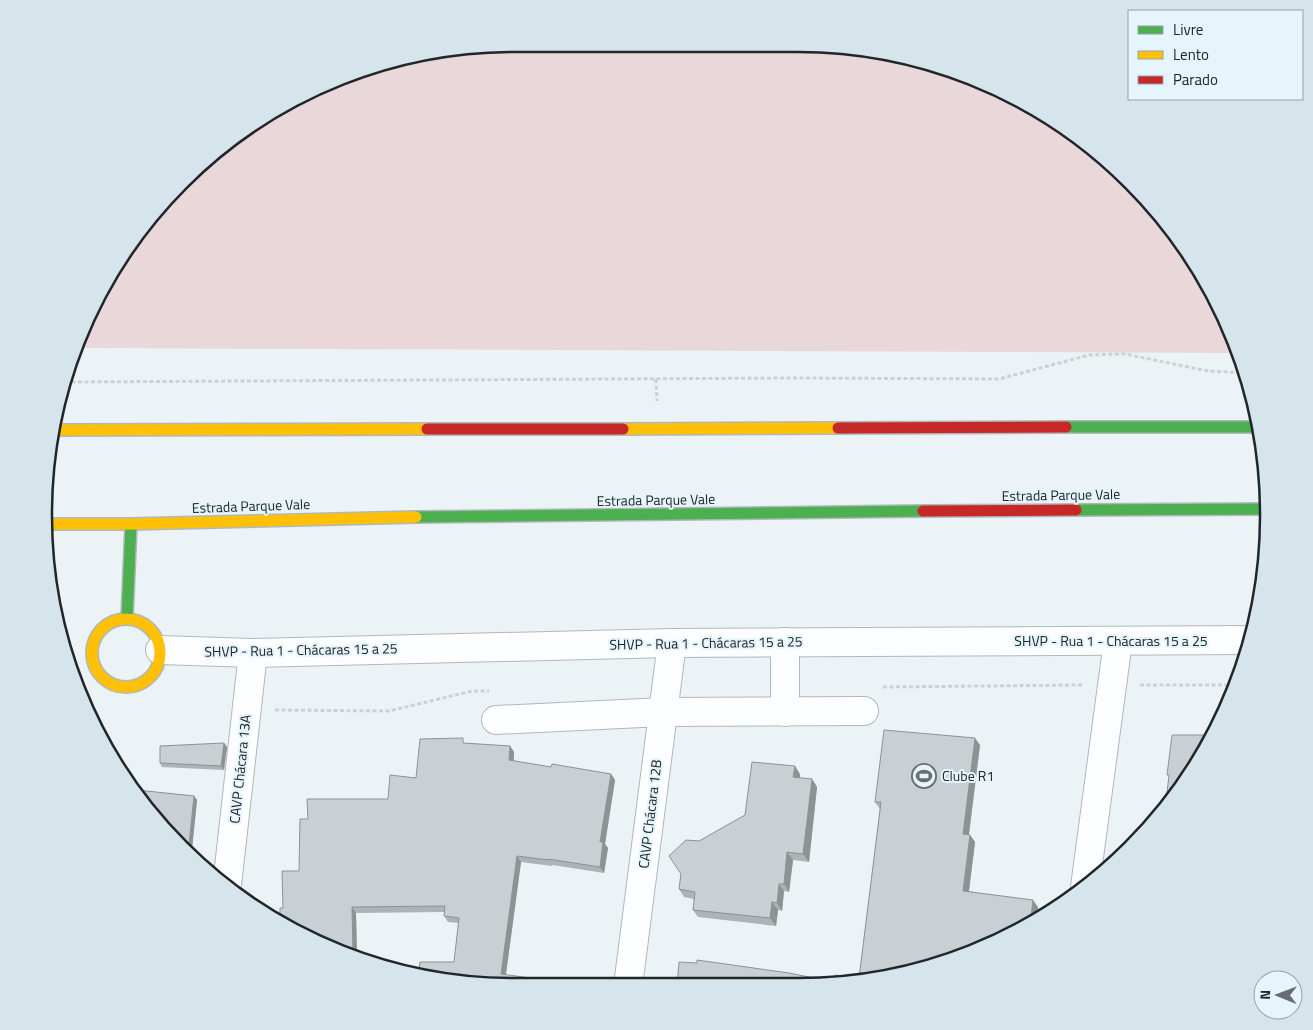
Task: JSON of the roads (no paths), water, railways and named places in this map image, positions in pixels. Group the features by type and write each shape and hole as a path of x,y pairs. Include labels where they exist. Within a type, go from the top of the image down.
{"main road":[{"path":"60,430 1252,426"},
{"name":"Estrada Parque Vale","path":"52,524 131,524 361,518 1260,509"},
{"path":"127,618 131,524"},
{"path":"127,618 139,621 150,628 157,638 160,650 158,665 149,678 136,686 121,688 106,682 96,671 87,656 100,629 113,620 127,618"}],"street":[{"name":"SHVP - Rua 1 - Chácaras 15 a 25","path":"160,650 253,653 672,642 1243,640"},
{"path":"1086,877 1118,641"},
{"name":"CAVP Chácara 12B","path":"629,978 672,642"},
{"path":"785,642 785,712"},
{"name":"CAVP Chácara 13A","path":"228,878 253,653"},
{"path":"496,720 663,712 864,711"}],"place":[{"name":"Clube R1","path":"924,776"}]}
